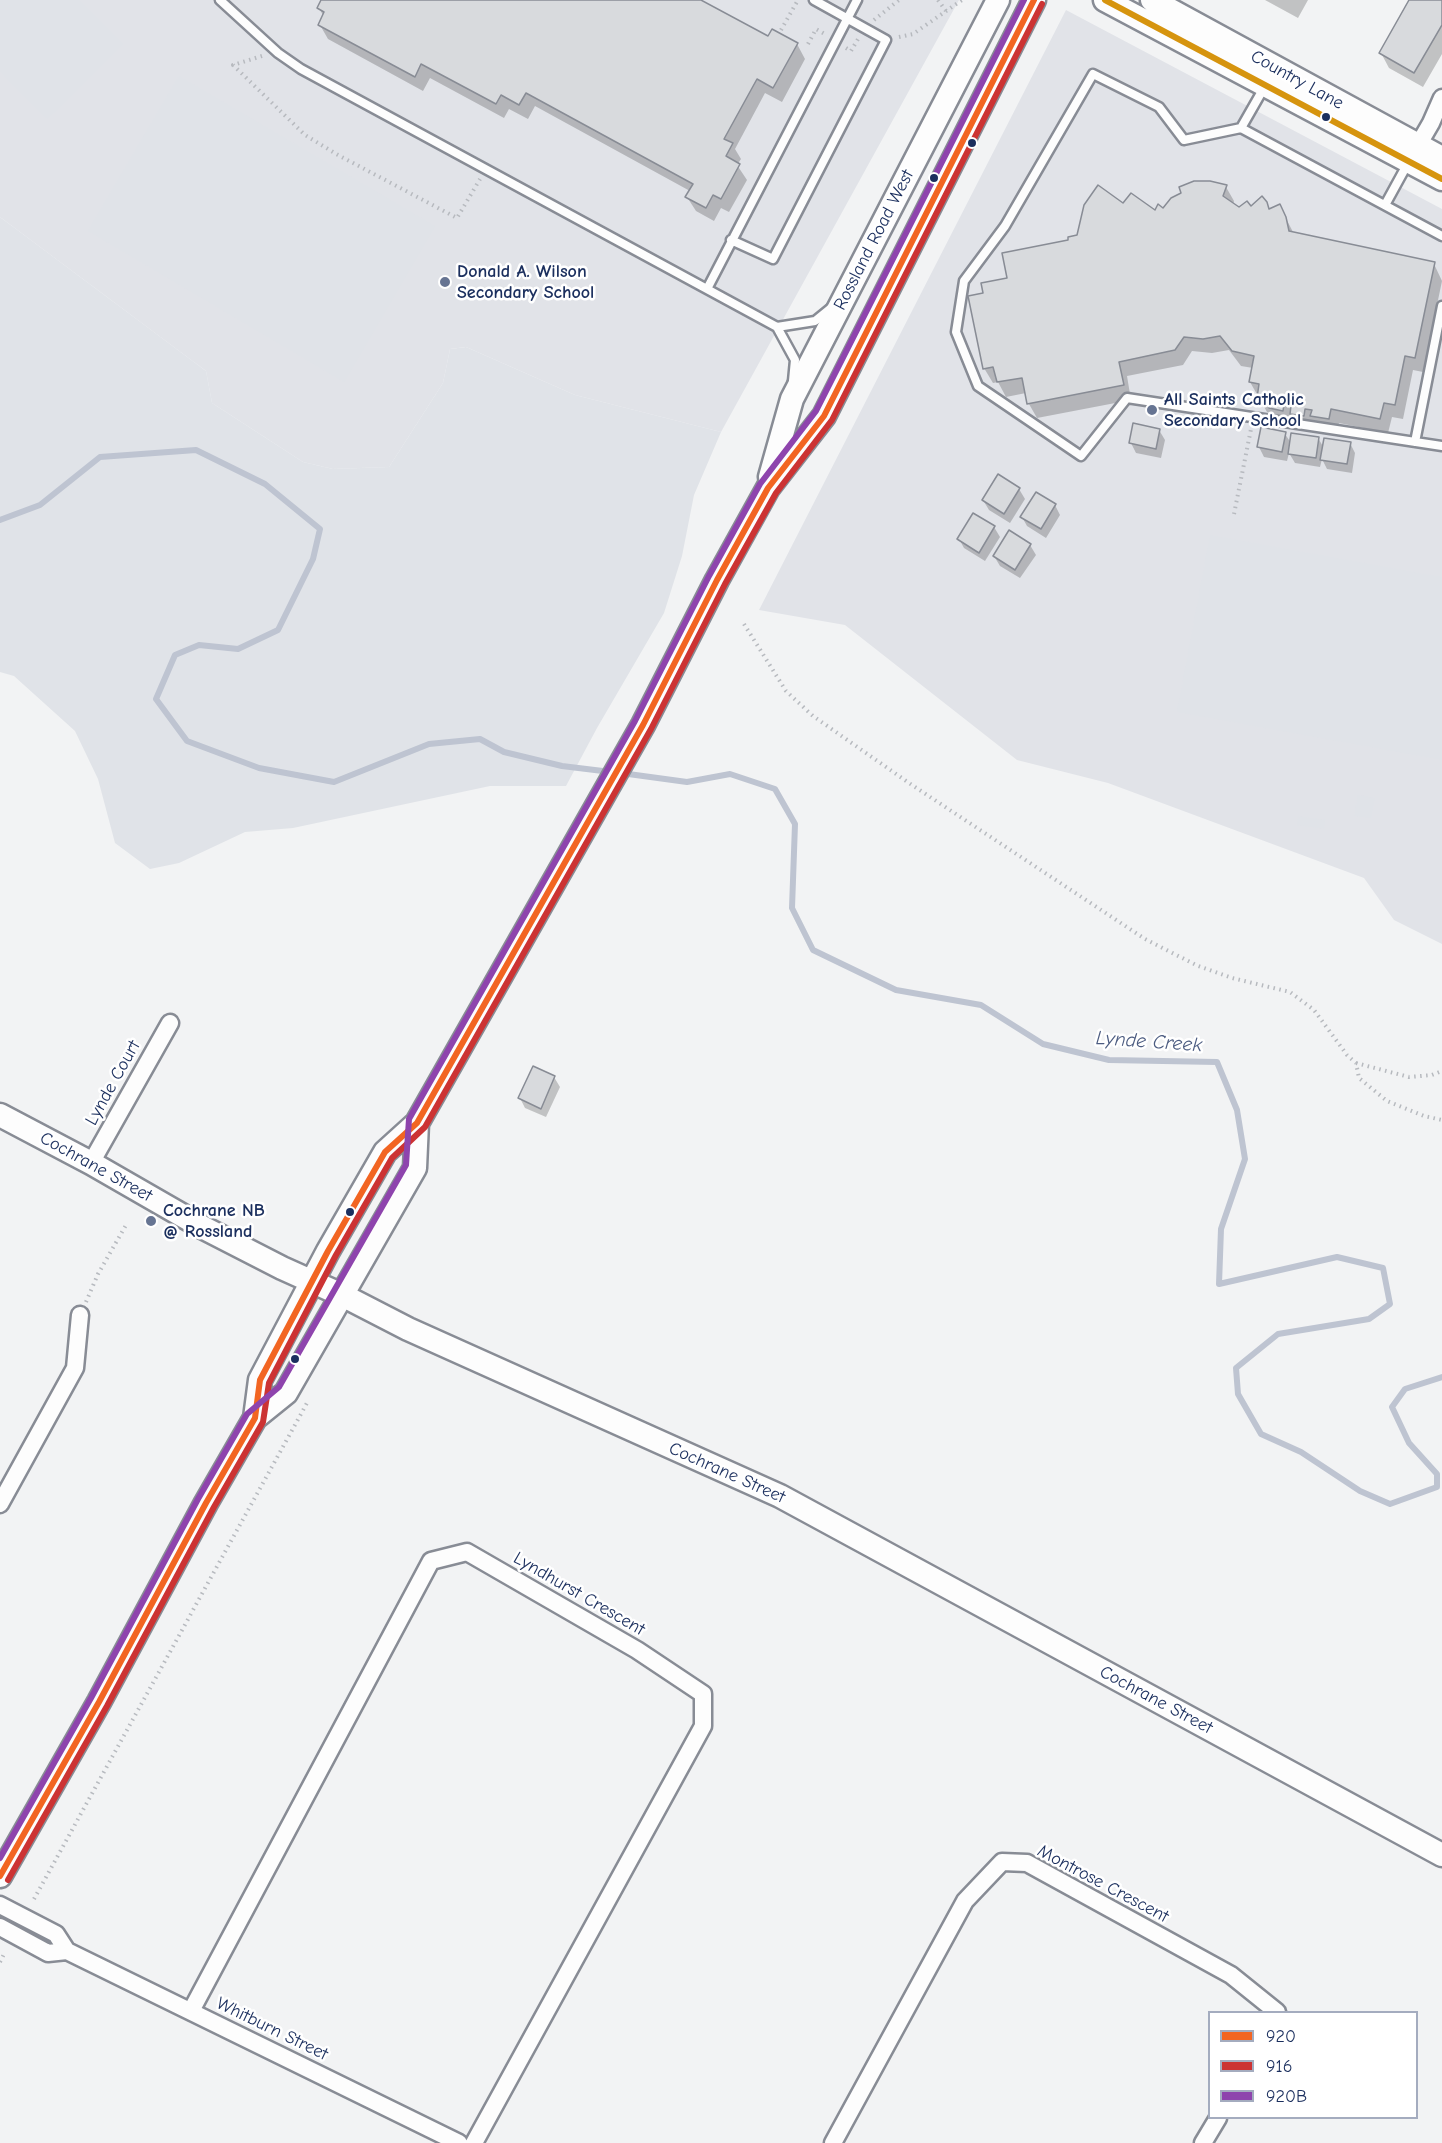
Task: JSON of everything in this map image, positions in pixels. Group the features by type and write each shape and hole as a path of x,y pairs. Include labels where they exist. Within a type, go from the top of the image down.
{"main road":[{"name":"Rossland Road West","path":"768,488 792,399 998,0"},
{"name":"Rossland Road West","path":"0,1876 99,1702 206,1503 255,1418 261,1380 328,1251 385,1152 417,1123 643,725 717,580 768,488 824,416 1034,0"},
{"name":"Country Lane","path":"1105,0 1265,86 1413,154 1442,158"},
{"name":"Country Lane","path":"1152,0 1413,154 1442,179"},
{"name":"Cochrane Street","path":"0,1115 91,1163 204,1228 408,1329 780,1496 1442,1855"},
{"name":"Rossland Road West","path":"255,1418 286,1393 415,1168 417,1123"}],"street":[{"path":"1413,154 1442,98"},
{"name":"Lynde Court","path":"91,1163 170,1023"},
{"path":"0,1504 75,1368 80,1315"},
{"name":"Lyndhurst Crescent","path":"191,2011 431,1561 467,1552 637,1650 702,1694 703,1726 474,2143"},
{"name":"Montrose Crescent","path":"833,2143 965,1901 1002,1863 1028,1863 1231,1975 1275,2011"},
{"name":"Whitburn Street","path":"0,1905 56,1934 68,1951 459,2143"},
{"name":"Whitburn Street","path":"0,1927 48,1953 68,1951"},
{"path":"1203,2143 1217,2119"}],"lane":[{"path":"220,0 278,53 301,69 777,327 795,360 792,399"},
{"path":"731,240 772,259 886,40 814,0"},
{"path":"707,289 857,0"},
{"path":"1442,236 1241,128 1184,140 1159,107 1093,74 1005,226 964,281 956,332 978,386 1081,456 1127,398 1442,446"},
{"path":"1241,128 1265,86"},
{"path":"1385,205 1413,154"},
{"path":"777,327 814,321 845,298"},
{"path":"1415,442 1442,306"}],"path":[{"path":"781,30 798,0"},
{"path":"938,0 946,11"},
{"path":"886,40 913,34 963,0"},
{"path":"278,53 233,65 305,135 338,155 458,218 484,170"},
{"path":"1234,514 1254,418"},
{"path":"744,624 786,691 813,716 909,783 1145,939 1198,966 1232,978 1290,992 1314,1010 1347,1055 1356,1063 1409,1077 1432,1075 1442,1071"},
{"path":"1356,1063 1359,1078 1387,1101 1424,1116 1442,1120"},
{"path":"80,1315 98,1274 126,1226"},
{"path":"34,1899 309,1399"},
{"path":"0,1962 5,1952"}],"shaded area":[{"name":"Donald A. Wilson Secondary School","path":"0,0 959,0 721,432 575,395 466,347 450,349 443,383 389,467 333,469 303,462 212,403 206,371 0,217"},
{"path":"0,0 79,0 123,44 47,119 0,71"},
{"name":"All Saints Catholic Secondary School","path":"1066,10 1442,209 1442,944 1394,920 1364,878 1108,783 1017,760 845,625 759,610"},
{"path":"179,76 435,226 344,382 88,231"},
{"path":"0,217 206,371 212,403 303,462 333,469 389,467 443,383 450,349 466,347 575,395 721,432 694,495 682,556 664,613 566,786 490,786 293,828 245,832 179,863 150,869 115,843 98,779 75,731 14,676 0,672"},
{"path":"1210,535 1442,577 1442,760 1177,712"},
{"path":"1358,795 1375,798 1371,818 1354,816"},
{"path":"1298,816 1325,820 1324,829 1297,825"}],"building":[{"path":"321,0 701,0 768,36 772,29 798,43 773,88 757,79 724,139 733,143 726,156 740,164 721,199 713,195 706,208 685,197 693,184 526,93 519,105 501,95 496,104 421,64 415,77 318,25 324,12 317,8"},
{"path":"1409,0 1442,0 1442,25 1414,73 1379,53"},
{"path":"1194,181 1210,181 1227,185 1223,196 1239,207 1247,201 1251,206 1262,196 1269,209 1280,204 1289,231 1435,262 1415,358 1405,356 1395,405 1384,403 1380,419 1331,409 1329,419 1310,416 1312,410 1305,409 1304,416 1290,414 1291,406 1284,404 1283,411 1269,408 1271,401 1257,398 1259,384 1249,382 1254,356 1232,351 1220,336 1203,339 1184,337 1175,350 1119,362 1124,385 1027,404 1022,378 997,382 993,367 983,369 968,296 983,293 981,283 1007,278 1002,253 1068,240 1068,237 1077,235 1084,205 1098,185 1123,203 1131,193 1155,210 1158,204 1163,208 1171,198 1181,193 1179,187"},
{"path":"1133,423 1160,429 1156,449 1129,443"},
{"path":"1261,427 1286,432 1282,452 1257,447"},
{"path":"1291,433 1319,437 1316,458 1288,454"},
{"path":"1324,438 1351,442 1347,464 1320,460"},
{"path":"998,474 1020,488 1004,514 982,500"},
{"path":"1036,492 1056,504 1041,529 1020,517"},
{"path":"973,513 995,526 979,553 957,539"},
{"path":"1009,530 1031,544 1015,570 993,556"},
{"path":"533,1066 555,1076 541,1109 518,1098"}],"waterway":[{"name":"Lynde Creek","path":"0,520 40,505 100,457 196,450 265,484 320,529 313,559 278,630 238,649 199,645 175,655 156,699 187,741 259,768 334,782 429,744 480,739 504,752 562,766 611,772"},
{"name":"Lynde Creek","path":"621,773 687,782 730,774 775,789 795,824 792,908 813,950 896,990 981,1005 1043,1044 1109,1060 1217,1062 1237,1110 1245,1159 1221,1229 1219,1284 1337,1257 1383,1268 1390,1304 1369,1319 1278,1334 1236,1368 1238,1394 1261,1434 1301,1452 1360,1491 1390,1504 1437,1487 1437,1474 1409,1443 1392,1407 1405,1389 1442,1377"}],"transit line":[{"name":"920B","path":"0,1858 247,1414 279,1387 406,1165 409,1119 635,721 709,576 760,484 816,411 1024,0"},
{"name":"920","path":"0,1876 99,1702 206,1503 255,1418 260,1380 328,1251 385,1152 417,1123 643,725 717,580 768,488 824,416 1034,0"},
{"path":"1105,0 1442,179"},
{"name":"916","path":"8,1880 107,1706 214,1507 263,1422 269,1383 336,1255 392,1158 425,1127 651,729 725,584 776,493 832,420 1042,4"}],"place":[{"name":"Donald A. Wilson Secondary School","path":"445,282"},
{"name":"All Saints Catholic Secondary School","path":"1152,410"},
{"name":"Cochrane NB @ Rossland","path":"151,1221"}]}
